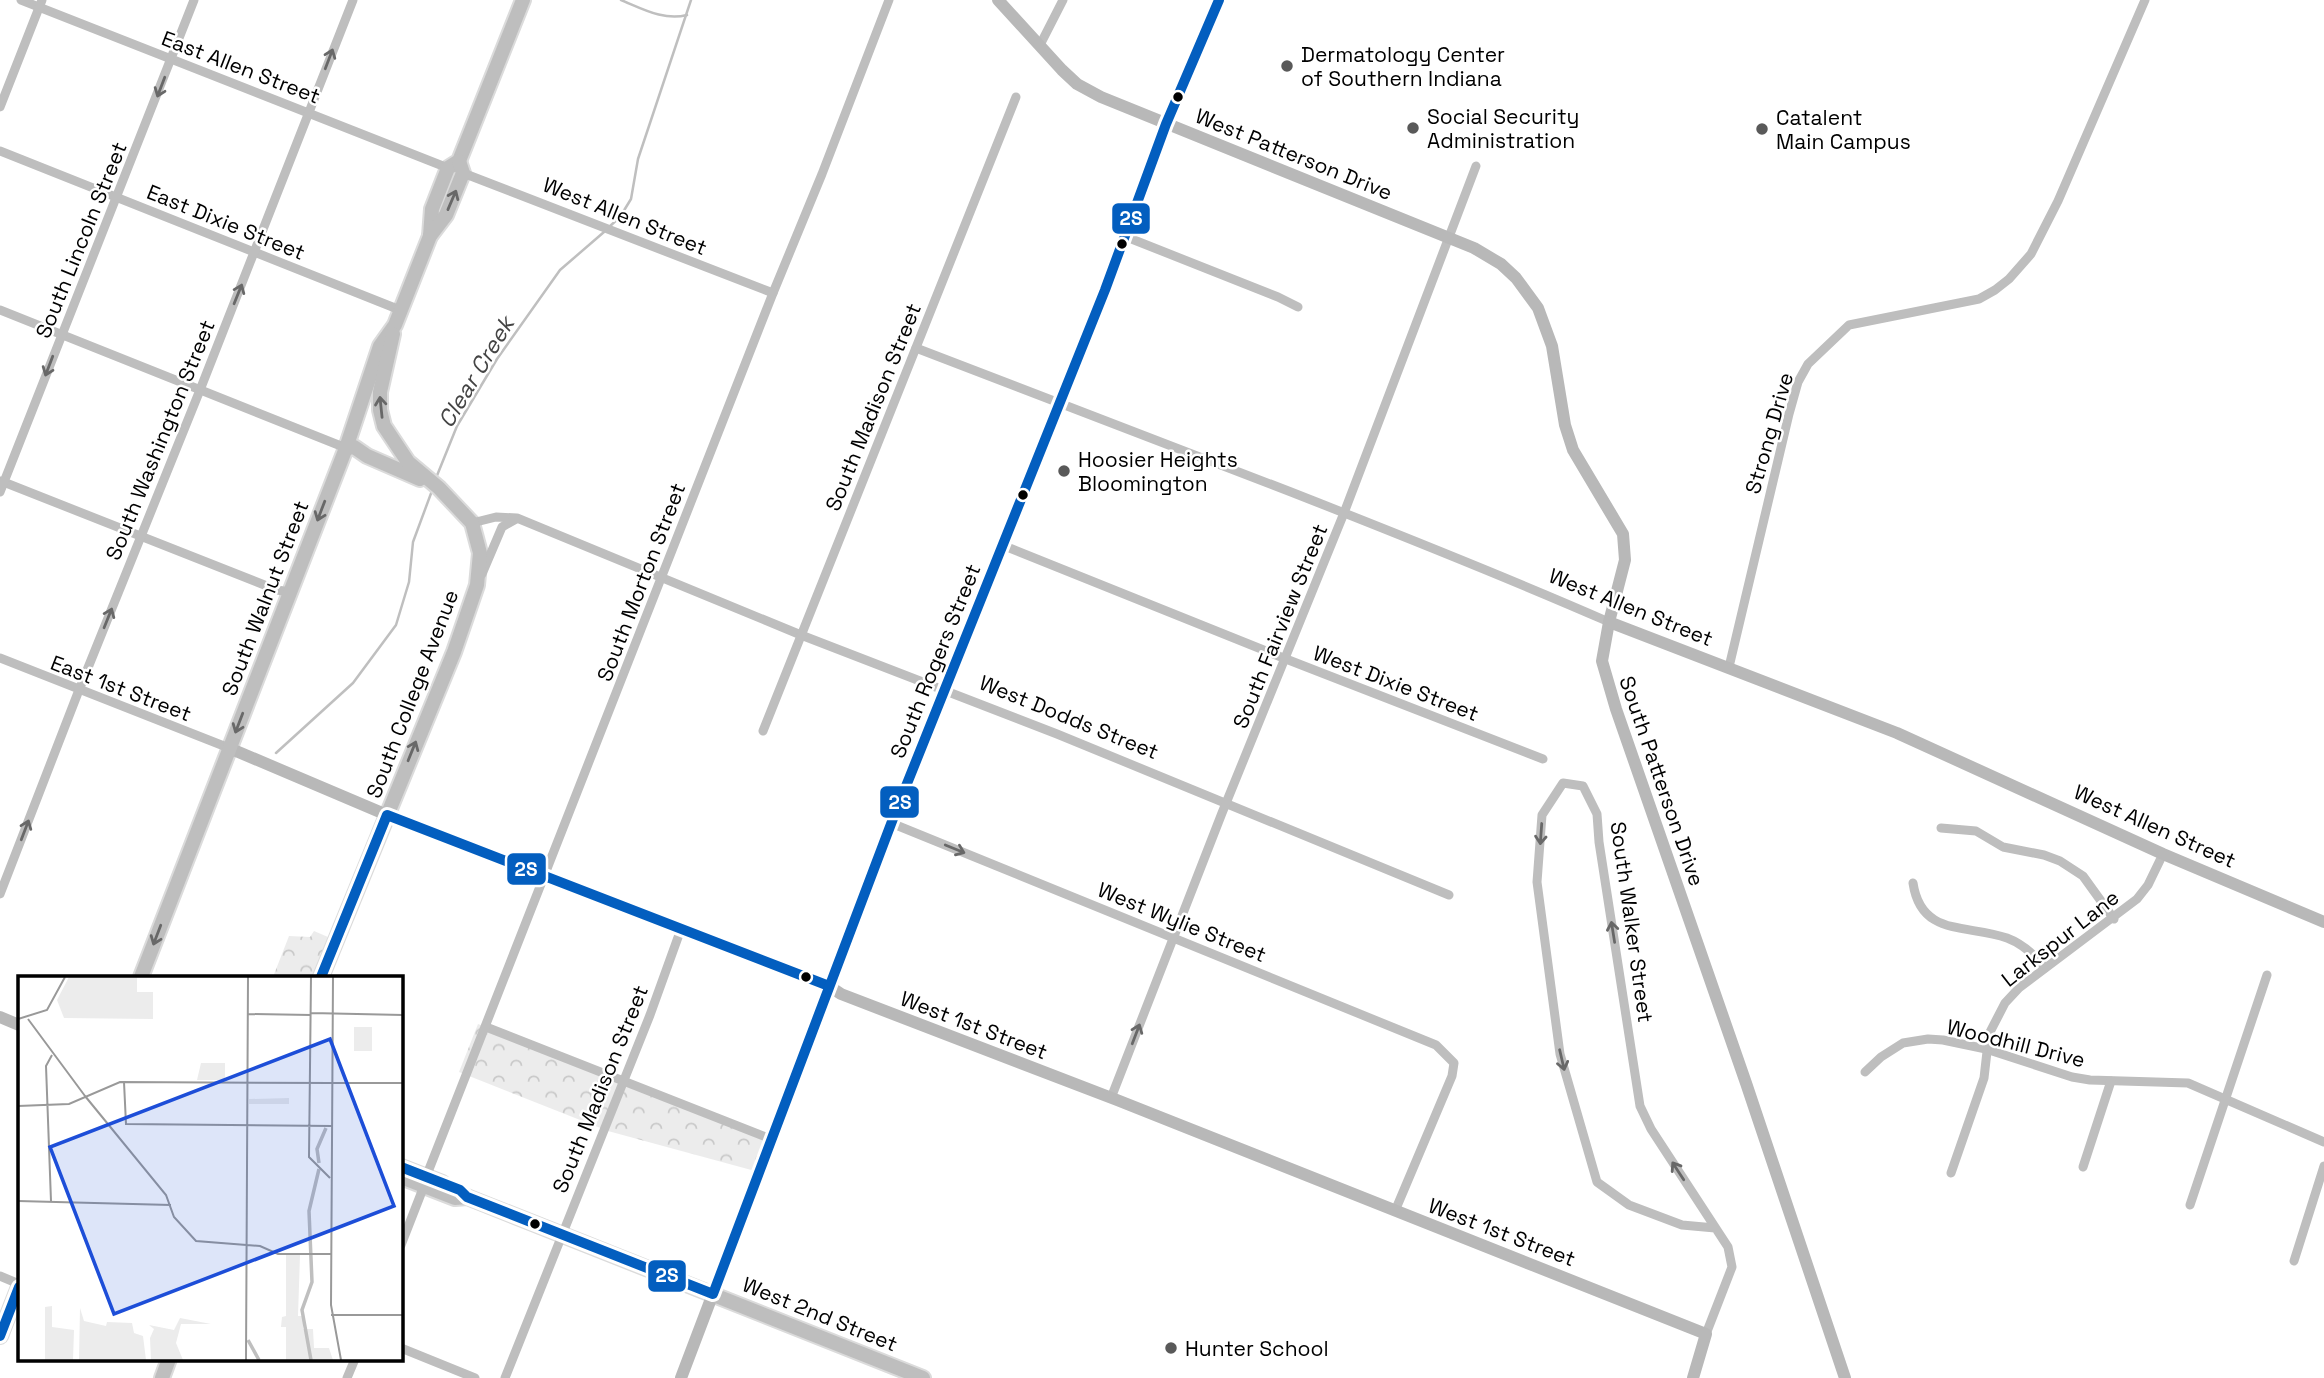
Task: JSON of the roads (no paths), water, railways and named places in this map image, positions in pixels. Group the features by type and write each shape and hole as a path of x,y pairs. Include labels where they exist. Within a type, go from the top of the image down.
{"main road":[{"name":"South Walnut Street","path":"141,976 343,454 380,346 395,325 430,236 446,215 457,167 523,0"},
{"path":"395,325 380,391 380,410 384,426 394,444 414,471"},
{"path":"343,454 354,447 368,456 414,471 439,488 472,523"},
{"name":"South College Avenue","path":"321,976 454,652 477,585 480,553 472,523"},
{"name":"West 2nd Street","path":"402,1168 425,1182"},
{"name":"West 2nd Street","path":"402,1177 460,1190 467,1197 923,1378"},
{"path":"0,1336 18,1288"},
{"path":"162,1378 169,1360"}],"street":[{"name":"East Allen Street","path":"21,0 41,4 171,59 457,167"},
{"name":"South Lincoln Street","path":"0,492 2,481 194,0"},
{"name":"South Washington Street","path":"0,894 353,0"},
{"name":"South Morton Street","path":"402,1242 889,0"},
{"name":"West Patterson Drive","path":"998,0 1077,84 1101,97 1448,237"},
{"path":"1040,45 1063,0"},
{"name":"South Rogers Street","path":"681,1378 891,823 1060,401 1167,124 1219,0"},
{"name":"Strong Drive","path":"1729,667 1788,414 1802,373 1815,356 1849,325 1979,299 1995,290 2021,267 2031,254 2058,201 2145,0"},
{"path":"0,107 41,4"},
{"name":"South Madison Street","path":"763,731 1016,97"},
{"name":"East Dixie Street","path":"0,150 400,310"},
{"name":"South Fairview Street","path":"1111,1098 1344,513 1476,166"},
{"name":"West Allen Street","path":"457,167 631,239 773,293"},
{"path":"1124,236 1298,307"},
{"name":"South Patterson Drive","path":"1448,237 1501,264 1530,295 1542,315 1552,346 1565,425 1573,450 1623,534 1625,560 1602,661 1616,709 1845,1378"},
{"path":"0,310 200,390 343,454"},
{"name":"West Allen Street","path":"916,348 1060,401 1490,571 1609,622 1897,733 2163,854 2324,922"},
{"path":"2,481 290,593"},
{"name":"West Dodds Street","path":"472,523 496,517 517,518 1449,895"},
{"path":"477,585 502,527 517,518"},
{"name":"West Dixie Street","path":"1002,545 1543,759"},
{"name":"East 1st Street","path":"0,659 229,748"},
{"name":"West 1st Street","path":"229,748 387,815 829,986 841,994 1706,1334"},
{"name":"South Walker Street","path":"1693,1378 1706,1334 1732,1267 1728,1247 1651,1129 1640,1105 1599,842 1597,814 1583,786 1563,783 1542,815 1537,882 1560,1054 1597,1182 1629,1205 1682,1225 1715,1228"},
{"name":"West Wylie Street","path":"891,823 1436,1045 1454,1063 1452,1076 1395,1211"},
{"path":"1941,828 1976,831 2003,847 2044,855 2067,864 2083,876 2114,919"},
{"name":"Larkspur Lane","path":"1951,1173 1984,1078 1986,1049 1994,1022 2005,1003 2019,988 2114,919 2137,899 2148,885 2163,854"},
{"path":"1913,883 1919,905 1934,920 1948,926 2007,939 2035,955 2045,968"},
{"name":"South Madison Street","path":"505,1378 650,1015 681,929"},
{"path":"2190,1205 2267,975"},
{"path":"0,1017 18,1025"},
{"path":"486,1027 771,1139"},
{"name":"Woodhill Drive","path":"1865,1073 1891,1050 1914,1041 1942,1040 1986,1049 2072,1077 2188,1083 2324,1142"},
{"path":"2083,1167 2111,1081"},
{"path":"2294,1261 2324,1166"},
{"path":"0,1276 18,1285"},
{"path":"402,1348 475,1378"},
{"path":"347,1378 355,1360"}],"waterway":[{"path":"621,0 662,15 687,15"},
{"name":"Clear Creek","path":"609,227 620,217 631,199 638,159 691,0"},
{"name":"Clear Creek","path":"436,478 457,426 497,359 560,270 604,232"},
{"name":"Clear Creek","path":"276,753 353,683 396,625 409,582 413,542 433,488"}],"place":[{"name":"Dermatology Center of Southern Indiana","path":"1287,66"},
{"name":"Social Security Administration","path":"1413,128"},
{"name":"Catalent Main Campus","path":"1762,129"},
{"name":"Hoosier Heights Bloomington","path":"1064,471"},
{"name":"Hunter School","path":"1171,1348"}]}
